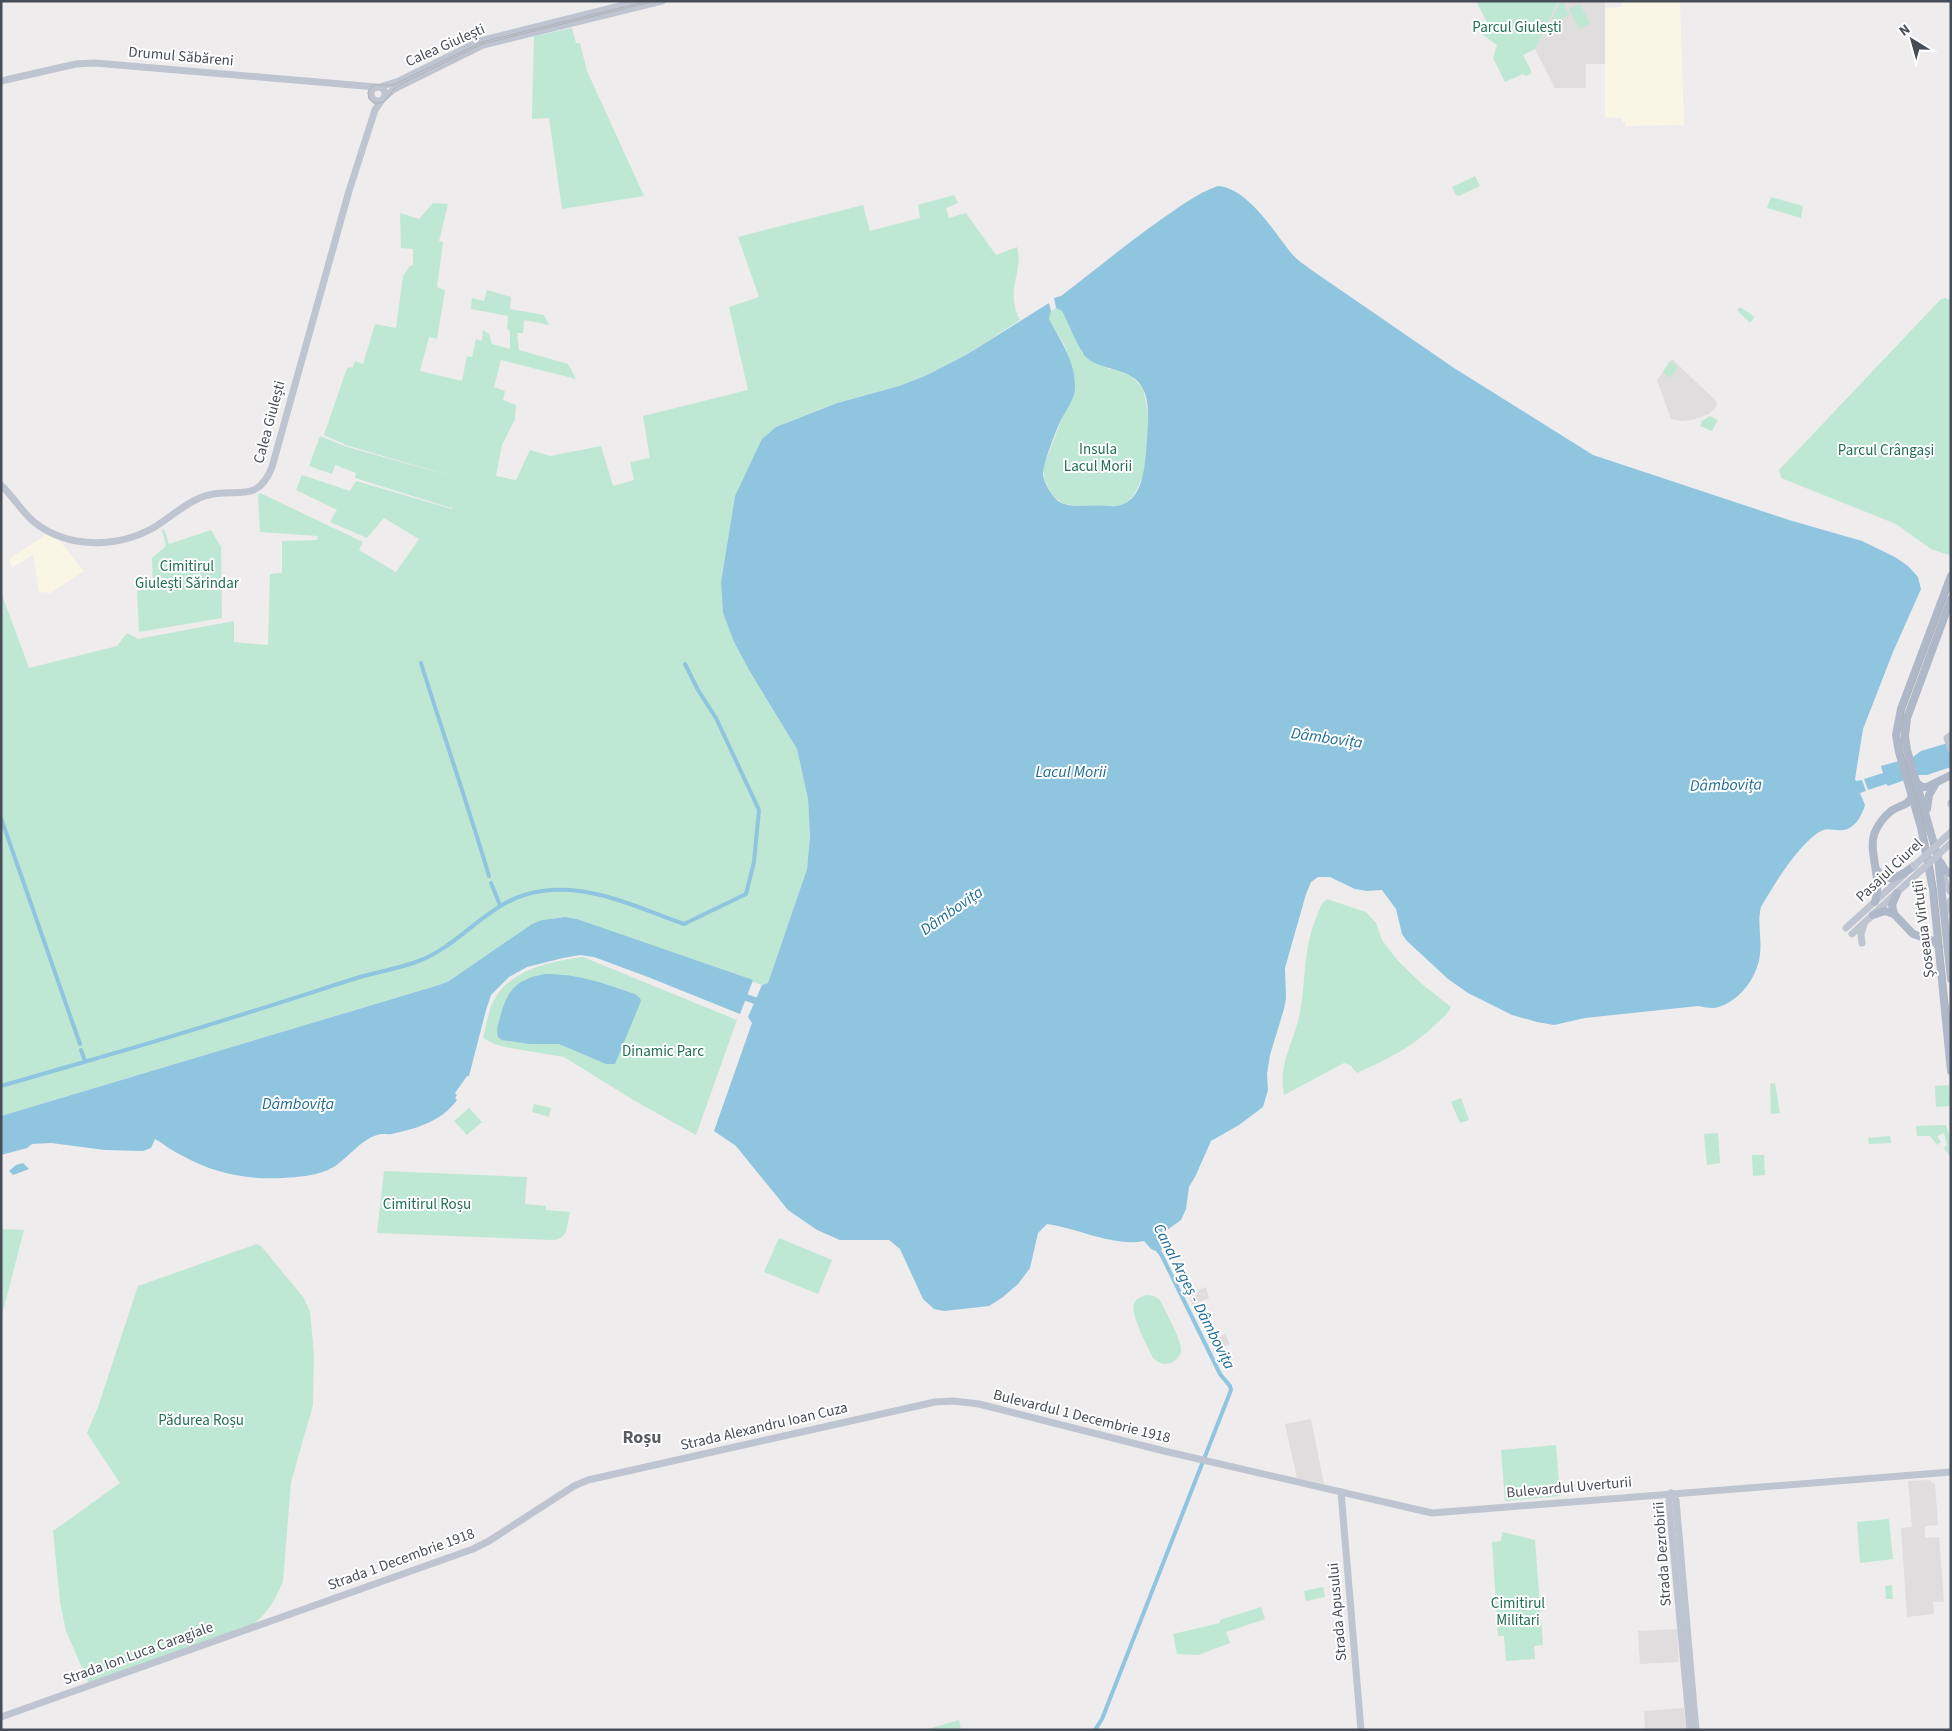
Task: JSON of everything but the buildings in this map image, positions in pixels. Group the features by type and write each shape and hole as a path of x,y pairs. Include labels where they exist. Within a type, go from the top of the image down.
{"main road":[{"name":"Calea Giulești","path":"378,87 399,81 480,41 639,1"},
{"name":"Calea Giulești","path":"1,485 38,525 69,540 103,543 135,537 207,495 248,492 264,483 272,467 350,191 375,110 383,99 394,89 478,47 662,1"},
{"name":"Drumul Săbăreni","path":"1,81 76,64 95,63 361,84 378,87"},
{"path":"361,84 372,97 383,99 385,91 378,87 371,91 372,97"},
{"name":"Calea Giulești","path":"372,97 375,110"},
{"path":"1951,576 1899,716 1896,734 1900,756 1913,784 1924,788 1951,776"},
{"path":"1913,784 1905,736 1907,718 1951,599"},
{"path":"1949,737 1951,749"},
{"path":"1927,814 1928,798 1937,783"},
{"name":"Șoseaua Virtuții","path":"1913,784 1912,796 1927,856 1937,923 1951,1071"},
{"name":"Șoseaua Virtuții","path":"1913,784 1927,814 1938,858 1951,979"},
{"path":"1875,902 1878,889 1873,844 1875,832 1890,812 1910,801 1912,796"},
{"path":"1901,806 1910,809 1918,818"},
{"name":"Pasajul Ciurel","path":"1951,832 1875,902 1849,931 1870,917 1951,843"},
{"path":"1938,858 1945,870 1951,874"},
{"path":"1876,868 1882,877 1891,879 1898,877 1914,866"},
{"path":"1939,867 1945,874 1947,888 1951,892"},
{"path":"1897,893 1892,905 1894,914 1913,934 1934,942 1939,947"},
{"path":"1945,913 1951,900"},
{"path":"1862,943 1861,931 1870,917 1885,912 1894,914"},
{"path":"1923,937 1932,932 1937,923"},
{"name":"Strada Alexandru Ioan Cuza","path":"574,1486 594,1478 918,1405 946,1400 963,1401"},
{"name":"Bulevardul 1 Decembrie 1918","path":"963,1401 1195,1458"},
{"name":"Bulevardul Uverturii","path":"1195,1458 1426,1512 1439,1513 1951,1472"},
{"name":"Strada 1 Decembrie 1918","path":"284,1616 481,1545 574,1486"},
{"name":"Strada Apusului","path":"1341,1492 1357,1730"},
{"name":"Strada Dezrobirii","path":"1671,1494 1669,1501 1696,1730"},
{"name":"Strada Ion Luca Caragiale","path":"1,1717 284,1616"},
{"name":"Strada Apusului","path":"1352,1651 1361,1730"},
{"name":"Strada Dezrobirii","path":"1687,1661 1690,1730"}],"shaded area":[{"path":"1558,1 1605,1 1605,64 1586,64 1586,88 1555,88 1535,49"},
{"path":"1622,1 1680,1 1684,125 1625,126 1622,118 1605,117 1605,8 1622,7"},
{"path":"1672,359 1717,402 1716,407 1709,414 1692,420 1680,421 1671,419 1657,380"},
{"path":"47,534 60,541 84,571 51,593 39,592 33,555 12,568 9,559"},
{"path":"1206,1287 1209,1298 1192,1305 1189,1294"},
{"path":"1225,1334 1230,1344 1215,1352 1211,1344"},
{"path":"1311,1419 1324,1484 1297,1478 1285,1424"},
{"path":"1929,1480 1935,1484 1938,1525 1925,1526 1925,1538 1939,1537 1944,1602 1933,1602 1934,1614 1907,1617 1901,1528 1912,1527 1908,1481"},
{"path":"1677,1629 1679,1662 1640,1664 1638,1631"},
{"path":"1684,1708 1686,1730 1645,1730 1644,1711"}],"green space":[{"name":"Parcul Giulești","path":"1476,1 1558,1 1535,49 1523,55 1531,70 1531,74 1526,76 1523,74 1505,82 1493,58 1497,45 1482,34 1491,30"},
{"path":"1561,1 1563,1 1569,15 1553,23 1552,19"},
{"path":"1580,4 1590,24 1579,29 1569,9"},
{"path":"572,28 576,43 580,43 587,71 644,196 562,209 549,118 532,119 534,36"},
{"path":"1475,176 1480,186 1459,196 1456,195 1452,187"},
{"path":"954,195 958,203 946,208 949,218 966,213 996,255 1017,247 1018,265 1014,299 1020,320 966,355 925,376 899,386 836,403 776,427 735,496 721,582 723,613 734,642 749,670 797,749 808,799 810,836 807,869 768,983 762,985 577,919 554,918 532,924 449,981 439,985 1,1116 1,592 29,668 117,646 127,633 138,639 234,621 234,642 268,645 270,574 282,573 282,541 317,540 318,536 260,532 258,495 260,493 363,542 359,550 396,572 419,539 384,518 367,538 330,522 337,510 296,490 302,475 350,491 356,481 452,509 452,504 451,508 355,478 356,473 335,465 332,474 309,466 320,436 344,446 458,478 346,445 324,435 347,368 353,367 355,361 363,364 375,324 396,328 403,276 410,266 413,265 413,249 401,248 400,213 419,219 433,203 448,204 439,241 443,242 437,287 445,290 437,339 429,337 420,371 462,381 467,356 472,357 476,339 482,341 483,330 489,334 492,344 510,349 510,331 507,329 508,316 471,309 472,298 484,301 487,290 511,297 510,309 544,315 549,325 524,320 523,333 517,333 519,350 568,364 576,379 501,360 494,387 505,391 503,400 516,405 515,419 502,445 496,476 516,480 530,450 550,456 601,446 613,486 634,480 630,462 650,458 643,416 748,390 729,307 759,297 738,237 863,205 870,231 920,218 918,205"},
{"path":"1771,197 1803,206 1801,218 1767,208"},
{"name":"Parcul Crângași","path":"1941,299 1951,300 1951,554 1949,555 1931,549 1896,524 1781,478 1779,470"},
{"path":"1740,307 1755,317 1750,323 1737,310"},
{"name":"Insula Lacul Morii","path":"1056,308 1062,311 1082,353 1109,369 1119,370 1130,375 1143,388 1149,419 1145,472 1134,495 1125,504 1117,506 1082,506 1064,504 1053,496 1044,479 1043,468 1061,421 1073,371 1064,344 1048,319 1051,311"},
{"path":"1670,361 1678,367 1670,378 1663,372"},
{"path":"1710,416 1718,420 1712,431 1700,426 1702,421"},
{"name":"Cimitirul Giulești Sărindar","path":"164,529 169,544 211,530 221,547 222,618 139,632 137,591 153,588 152,558 166,546 162,530"},
{"path":"1327,899 1366,912 1376,923 1382,940 1398,961 1422,984 1451,1007 1418,1040 1389,1058 1357,1073 1350,1065 1344,1063 1284,1095 1283,1072 1300,1013 1309,941 1320,908"},
{"name":"Dinamic Parc","path":"583,957 737,1020 696,1135 635,1101 564,1057 510,1048 494,1044 483,1038 492,1004 499,992 508,983 531,969 557,961"},
{"path":"1775,1083 1780,1113 1771,1114 1770,1084"},
{"path":"1949,1085 1951,1106 1936,1107 1935,1086"},
{"path":"1461,1098 1469,1120 1460,1123 1451,1102"},
{"path":"534,1104 551,1108 549,1117 532,1112"},
{"path":"469,1108 482,1122 467,1135 454,1121"},
{"path":"1946,1125 1951,1141 1951,1157 1944,1148 1947,1145 1944,1133 1937,1136 1941,1142 1937,1145 1930,1136 1917,1136 1916,1126"},
{"path":"1718,1133 1720,1163 1707,1165 1704,1134"},
{"path":"1890,1136 1891,1143 1869,1144 1868,1138"},
{"path":"1752,1155 1764,1155 1765,1175 1753,1176"},
{"name":"Cimitirul Roșu","path":"384,1171 527,1177 525,1204 546,1206 546,1210 570,1212 566,1231 561,1237 552,1240 377,1233"},
{"path":"1,1229 24,1230 1,1319"},
{"path":"779,1238 832,1260 818,1294 764,1272"},
{"name":"Pădurea Roșu","path":"257,1244 261,1246 304,1298 310,1312 314,1354 313,1405 291,1482 283,1581 270,1606 261,1618 250,1626 89,1684 66,1631 60,1602 53,1531 120,1483 87,1433 98,1407 138,1286"},
{"path":"1146,1295 1154,1296 1160,1300 1179,1341 1181,1352 1177,1359 1171,1363 1163,1364 1153,1358 1137,1323 1133,1309 1134,1304 1137,1299"},
{"path":"1556,1445 1560,1496 1505,1501 1501,1450"},
{"path":"1889,1519 1893,1559 1860,1563 1857,1522"},
{"name":"Cimitirul Militari","path":"1502,1532 1535,1540 1543,1645 1534,1646 1535,1659 1506,1661 1504,1636 1498,1636 1492,1542 1501,1541"},
{"path":"1892,1585 1893,1599 1886,1599 1885,1586"},
{"path":"1323,1587 1325,1597 1306,1601 1304,1591"},
{"path":"1261,1607 1265,1619 1226,1632 1230,1643 1198,1655 1177,1654 1173,1634 1220,1623 1220,1620"},
{"path":"959,1720 961,1729 925,1730"}],"water":[{"name":"Lacul Morii","path":"1218,186 1240,194 1260,212 1292,254 1310,269 1454,368 1593,455 1789,520 1862,541 1895,557 1908,566 1918,577 1921,589 1893,652 1863,729 1855,779 1856,781 1862,780 1866,791 1860,793 1865,805 1862,813 1857,821 1847,829 1821,831 1804,845 1788,865 1761,907 1759,918 1760,954 1755,972 1745,988 1731,1001 1714,1008 1698,1006 1585,1018 1554,1025 1512,1015 1468,993 1448,979 1407,941 1402,934 1396,909 1382,890 1367,891 1355,889 1330,877 1318,877 1311,882 1306,894 1285,968 1286,998 1270,1055 1267,1074 1268,1090 1263,1107 1239,1125 1211,1141 1189,1187 1186,1209 1181,1220 1159,1236 1163,1249 1158,1252 1151,1249 1144,1241 1132,1242 1108,1239 1047,1224 1038,1233 1030,1268 1018,1284 1003,1297 989,1306 944,1311 934,1309 923,1299 900,1249 889,1240 840,1240 817,1230 788,1210 736,1146 714,1131 752,1023 748,1017 762,985 768,983 807,869 810,836 808,799 797,749 749,670 734,642 723,613 721,582 735,496 762,439 776,427 837,403 899,386 925,376 966,355 1049,303 1051,311 1049,319 1070,361 1075,379 1075,389 1070,405 1059,425 1047,455 1043,474 1045,481 1054,498 1064,504 1075,506 1109,506 1121,505 1130,500 1141,483 1144,472 1148,411 1144,390 1135,379 1128,375 1087,358 1077,343 1062,311 1056,308 1054,298 1061,296 1180,206"},
{"path":"1951,742 1951,767 1868,790 1864,779 1883,773 1881,766 1913,757 1921,751"},
{"name":"Dâmbovița","path":"565,917 577,919 753,980 740,1014 594,957 580,955 563,958 527,967 509,977 491,995 469,1076 467,1076 455,1093 457,1100 451,1108 428,1123 392,1134 379,1134 364,1141 341,1162 328,1170 300,1177 283,1178 256,1178 230,1174 193,1161 174,1152 155,1139 151,1148 143,1151 105,1150 51,1143 32,1144 27,1148 1,1155 1,1116 439,985 449,981 532,924 542,920"},
{"path":"545,974 558,974 591,980 635,994 640,998 641,1001 615,1064 606,1064 559,1044 530,1044 502,1040 498,1037 497,1029 503,1008 514,987 527,979"},
{"path":"23,1163 29,1169 13,1175 9,1171 16,1165"}],"waterway":[{"path":"421,663 489,876"},
{"path":"101,1057 197,1029 357,978 416,962 448,945 491,912 523,895 561,890 597,894 684,924 746,894 754,862 759,810 716,718 698,690 685,664"},
{"path":"1,818 80,1044"},
{"path":"491,883 500,905"},
{"name":"Dâmbovița","path":"739,995 762,1003"},
{"path":"81,1050 85,1061"},
{"path":"1,1086 98,1058"},
{"name":"Canal Argeș - Dâmbovița","path":"1095,1730 1102,1719 1231,1390 1220,1374 1161,1254 1156,1248"}],"tram line":[{"path":"648,1 482,42 393,85 373,85 368,92 369,99 376,104 385,101 394,89 401,84 482,44 655,1"},
{"path":"1951,584 1904,711 1901,732 1902,750 1923,819 1934,874 1951,1033"}],"district":[{"name":"Roșu","path":"642,1437"}]}
